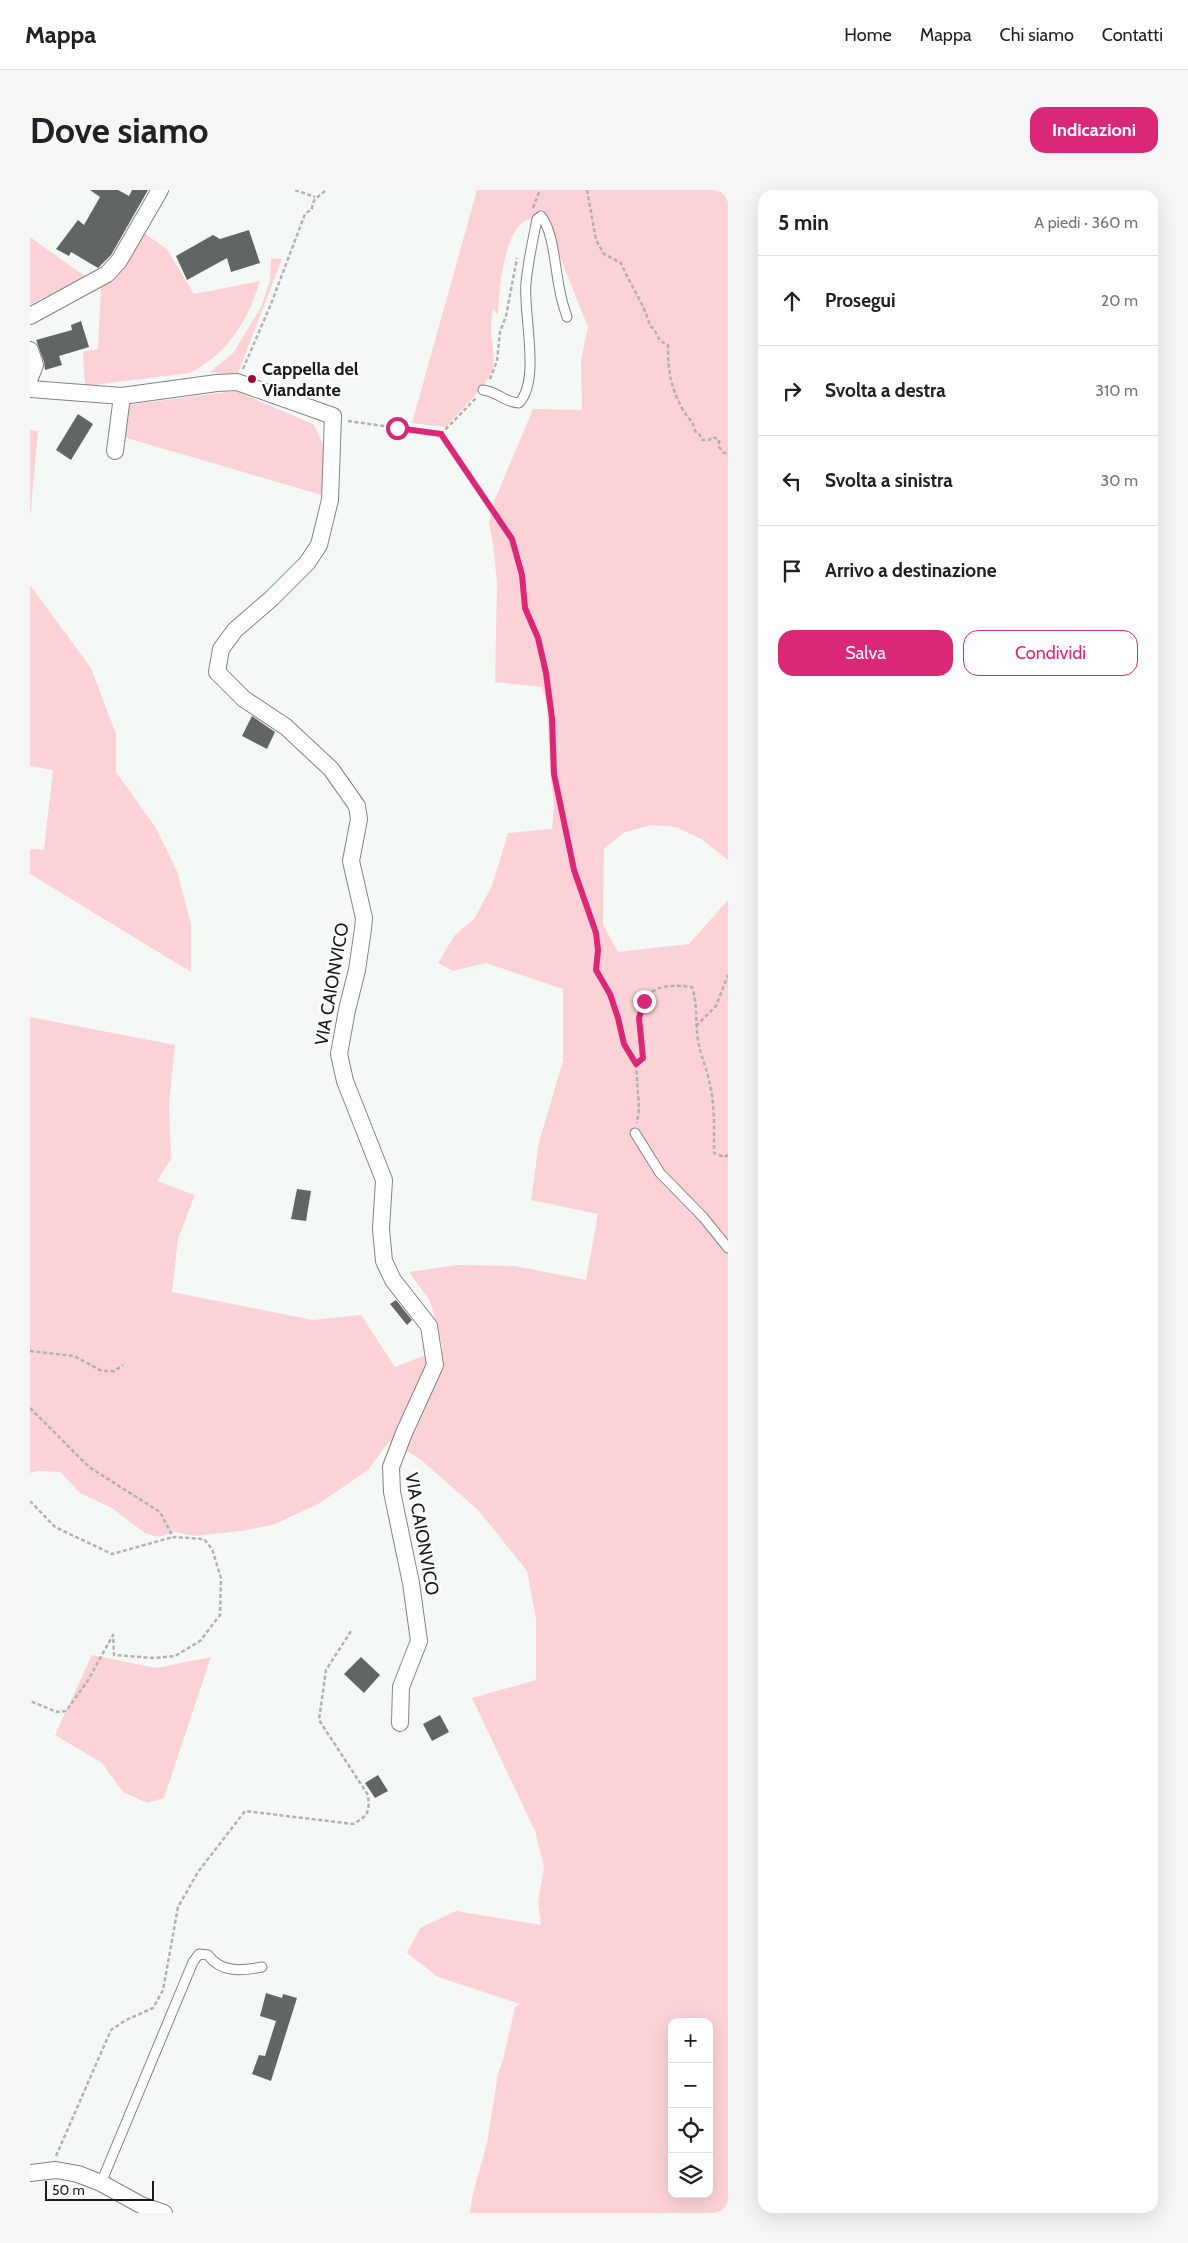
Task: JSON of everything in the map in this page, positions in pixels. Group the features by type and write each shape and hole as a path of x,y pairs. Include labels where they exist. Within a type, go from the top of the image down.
{"street":[{"path":"30,316 107,274 119,261 160,190"},
{"path":"30,350 34,365 30,378"},
{"name":"VIA CAIONVICO","path":"30,389 122,396 237,382 332,416 330,500 319,544 307,563 272,598 235,630 221,649 217,672 244,699 286,727 331,769 357,806 359,819 351,861 364,918 364,929 339,1054 345,1080 384,1180 381,1229 384,1261 393,1280 429,1326 435,1365 404,1433 391,1467 392,1492 411,1583 419,1641 401,1687 400,1723"},
{"path":"116,451 122,396"},
{"path":"30,2173 49,2171 78,2174 101,2183 141,2205 164,2213"}],"lane":[{"path":"483,390 488,390 512,403 519,402 524,398 530,370 526,283 537,218 541,216 551,242 560,292 567,317"},
{"path":"635,1133 660,1173 703,1217 728,1248"},
{"path":"101,2183 192,1962 199,1954 208,1955 214,1964 228,1969 246,1970 262,1967"}],"path":[{"path":"295,190 315,197"},
{"path":"237,382 271,304 305,214 312,208 315,197 326,190"},
{"path":"587,190 596,240 604,254 621,263 629,283 645,309 650,326 654,329 660,341 668,345 671,386 681,406 694,422 695,431 702,440 709,440 713,437 719,440 719,447 724,453 728,453"},
{"path":"441,434 483,390 497,361 500,332 506,316"},
{"path":"359,423 441,434 512,539 522,575 525,608 538,638 546,673 552,718 554,774 574,870 596,933 598,950 596,970 613,1002 624,1044 636,1064 639,1109 635,1133"},
{"path":"696,1026 716,1006 728,975"},
{"path":"636,1064 643,1058 639,1018 644,1001 653,990 667,985 692,987 696,997 696,1026 700,1054 709,1080 714,1107 714,1153 724,1157 728,1155"},
{"path":"30,1350 74,1356 102,1371 114,1371 122,1365"},
{"path":"30,1408 89,1467 160,1512 173,1537"},
{"path":"30,1501 55,1527 112,1554 173,1537 204,1539 212,1549 221,1578 220,1615 200,1641 175,1656 155,1658 114,1655 112,1635 87,1682 66,1711 57,1712 30,1701"},
{"path":"49,2171 111,2030 126,2020 153,2008 163,1990 178,1907 198,1872 245,1812 353,1824 364,1818 369,1809 368,1795 319,1720 326,1670 351,1631"}],"shaded area":[{"path":"477,190 728,190 728,860 701,839 676,827 651,825 623,833 604,849 603,925 618,952 689,944 728,900 728,2213 470,2213 472,2197 487,2143 498,2074 515,2007 520,2004 438,1977 407,1953 420,1928 456,1911 541,1925 538,1902 544,1867 535,1831 472,1698 536,1680 536,1619 527,1571 478,1510 420,1459 389,1441 368,1470 320,1503 273,1525 195,1536 175,1532 159,1537 146,1534 112,1508 80,1493 60,1472 38,1471 30,1473 30,1017 175,1045 169,1104 171,1159 157,1181 195,1195 178,1239 172,1292 313,1320 361,1315 395,1367 443,1348 430,1301 409,1272 457,1265 515,1266 586,1280 598,1214 531,1200 539,1142 563,1061 563,989 486,963 453,971 438,963 454,936 474,919 492,886 508,833 552,829 554,804 550,773 547,706 542,687 495,682 497,584 489,523 493,504 533,409 582,410 581,360 588,327 542,212 522,223 510,241 506,253 499,292 498,315 493,309 492,315 491,332 494,354 491,374 473,398 446,427 412,423"},
{"path":"144,233 167,249 194,294 260,281 255,296 243,322 226,346 190,373 85,386 83,352 98,349 101,285"},
{"path":"30,237 86,277 30,304"},
{"path":"271,258 282,259 237,376 210,372 234,352 261,307 270,281"},
{"path":"236,391 313,424 324,450 325,496 123,437 126,405"},
{"path":"30,430 38,431 30,518"},
{"path":"30,585 91,668 116,734 116,772 156,828 177,871 191,924 191,972 30,874 30,849 44,850 53,770 30,766"},
{"path":"92,1655 156,1668 211,1657 164,1798 147,1803 123,1792 102,1763 55,1735"}],"building":[{"path":"90,190 118,190 129,196 132,190 148,190 111,255 98,268 71,252 69,256 56,249 78,220 84,225 100,197"},
{"path":"249,230 260,263 231,272 227,258 187,280 176,256 213,235 220,239"},
{"path":"81,321 89,347 59,356 62,365 45,370 36,340 72,330 71,325"},
{"path":"78,414 93,424 71,460 56,450"},
{"path":"252,716 275,732 267,749 242,736"},
{"path":"297,1189 311,1191 306,1221 291,1219"},
{"path":"396,1300 412,1320 407,1325 390,1304"},
{"path":"361,1657 380,1675 364,1693 344,1674"},
{"path":"440,1715 449,1732 432,1741 423,1724"},
{"path":"378,1775 388,1791 375,1798 365,1783"},
{"path":"266,1993 282,1998 283,1994 297,1998 271,2081 252,2074 259,2055 265,2056 276,2021 260,2016"}],"place":[{"name":"Cappella del Viandante","path":"252,379"}],"route":[{"path":"397,428 441,434 512,539 522,575 525,608 538,638 546,673 552,718 554,774 574,870 596,933 598,950 596,970 610,994 624,1044 636,1064 643,1058 639,1018 644,1001"}]}
